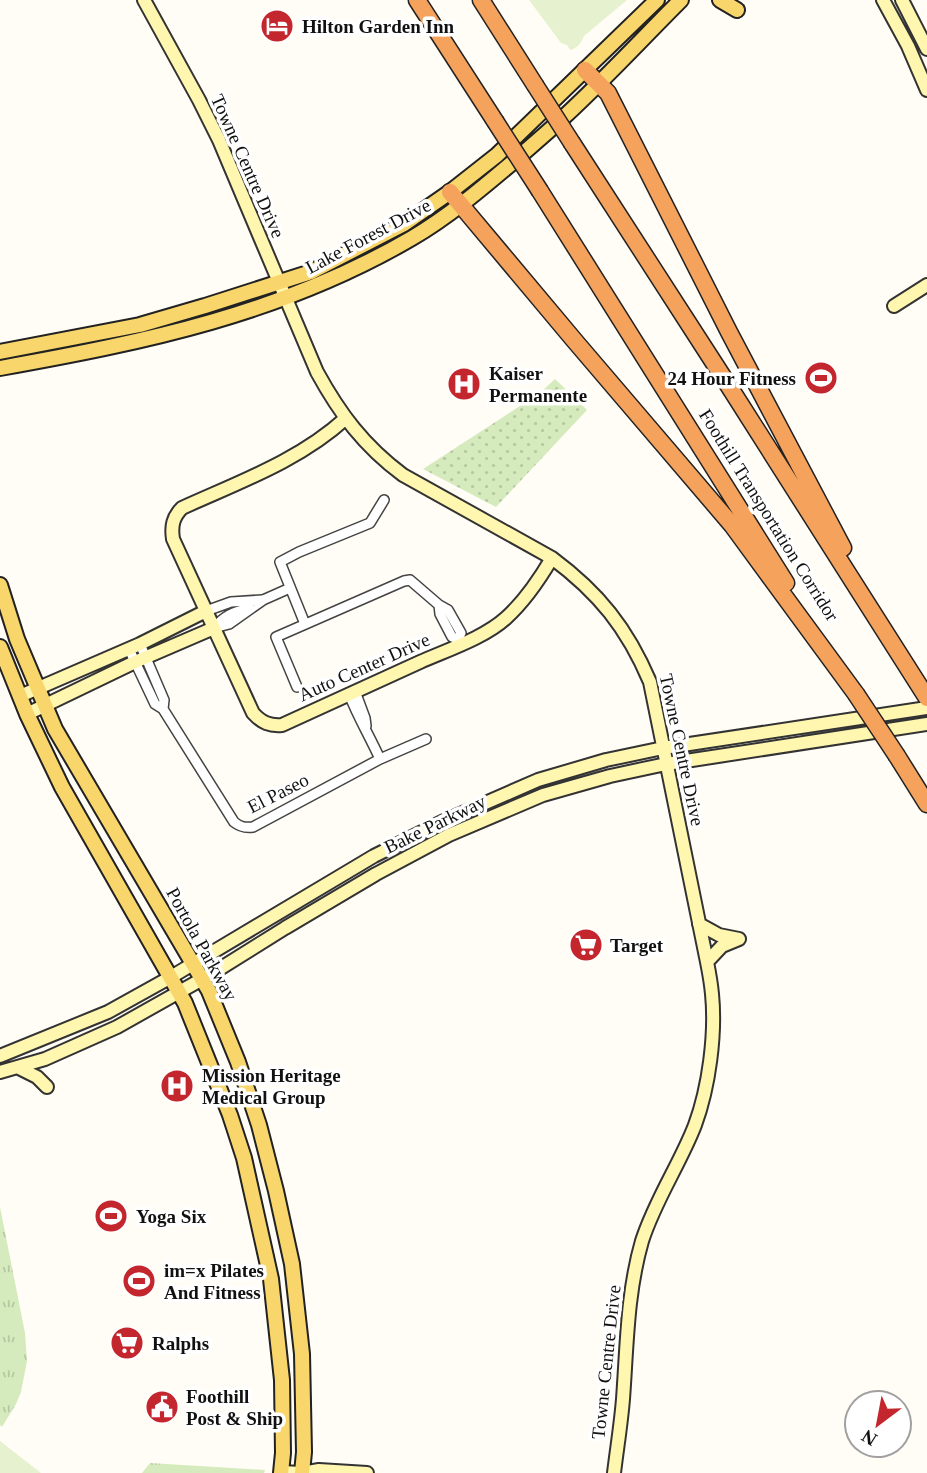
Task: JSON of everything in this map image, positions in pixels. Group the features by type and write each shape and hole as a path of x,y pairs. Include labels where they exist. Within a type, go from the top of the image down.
{"highway":[{"name":"Foothill Transportation Corridor","path":"417,0 927,804"},
{"name":"Foothill Transportation Corridor","path":"481,0 923,692"},
{"path":"585,70 608,93 729,332 821,504 844,550 855,583"},
{"path":"450,192 732,525 856,694"}],"main road":[{"name":"Towne Centre Drive","path":"144,0 219,140 317,372 331,398 370,447 403,475 552,558 574,574 601,601 625,633 650,682 707,962 712,995 712,1041 707,1088 695,1125 650,1220 633,1279 628,1308 614,1473"},
{"name":"Lake Forest Drive","path":"0,352 140,325 279,283 311,272 404,224 497,155 657,0"},
{"name":"Lake Forest Drive","path":"0,369 144,341 286,299 347,273 413,238 461,205 564,118 681,0"},
{"path":"720,0 737,10 731,0"},
{"path":"883,0 908,46 927,90"},
{"path":"902,0 927,49"},
{"path":"894,306 925,288"},
{"name":"Auto Center Drive","path":"346,418 306,450 182,508 173,522 173,539 253,713 265,724 282,725 495,627 528,594 552,558"},
{"name":"Portola Parkway","path":"0,585 17,639 55,729 209,991 259,1125 292,1264 302,1354 302,1473"},
{"path":"20,696 135,646 206,611"},
{"path":"27,715 140,659 214,628"},
{"path":"0,647 27,715 62,787 179,993 230,1115 244,1158 271,1279 282,1380 281,1472 302,1473 319,1469 368,1473"},
{"name":"Bake Parkway","path":"0,1056 108,1012 374,856 444,821 538,780 606,760 663,748 927,708"},
{"name":"Bake Parkway","path":"0,1072 45,1059 117,1027 179,993 376,874 449,835 543,795 666,764 927,723"},
{"path":"376,874 388,860 420,842 444,821"},
{"path":"699,924 719,935 739,939 722,946 707,962"},
{"path":"0,1065 18,1060 45,1059"},
{"path":"17,1067 37,1077 47,1087"}],"street":[{"path":"305,624 280,562 370,523 384,500"},
{"path":"297,687 275,637 404,581 410,580 439,605 440,614 452,637 459,642"},
{"path":"214,628 229,624 263,600 290,588"},
{"path":"206,611 231,602 263,600"},
{"name":"El Paseo","path":"135,646 155,704 163,709 239,826 253,827 380,759 426,739"},
{"path":"352,692 380,759"}],"green space":[{"path":"529,0 627,0 584,36 577,47 570,50 567,45 561,43"},
{"path":"555,379 587,410 496,507 423,469 540,393"},
{"path":"0,1207 25,1333 27,1361 21,1392 2,1427 0,1425"},
{"path":"0,1441 41,1473 0,1473"},
{"path":"150,1463 265,1470 264,1473 142,1473"}],"place":[{"name":"Hilton Garden Inn","path":"277,26"},
{"name":"24 Hour Fitness","path":"821,378"},
{"name":"Kaiser Permanente","path":"464,384"},
{"name":"Target","path":"586,945"},
{"name":"Mission Heritage Medical Group","path":"177,1086"},
{"name":"Yoga Six","path":"111,1216"},
{"name":"im=x Pilates And Fitness","path":"139,1281"},
{"name":"Ralphs","path":"127,1343"},
{"name":"Foothill Post & Ship","path":"162,1407"}]}
